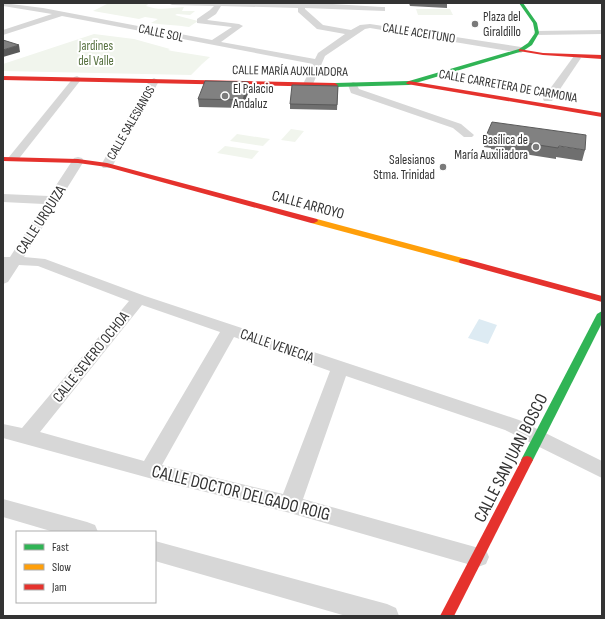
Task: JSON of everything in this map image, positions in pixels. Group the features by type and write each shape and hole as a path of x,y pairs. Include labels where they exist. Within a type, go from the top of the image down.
{"main road":[{"path":"409,83 501,58 521,50 530,44 537,33 535,23 521,3"},
{"path":"521,50 543,54 602,57"},
{"name":"CALLE MARÍA AUXILIADORA","path":"3,78 353,85 409,83"},
{"name":"CALLE CARRETERA DE CARMONA","path":"409,83 602,115"},
{"name":"CALLE ARROYO","path":"8,159 78,161 107,165 602,299"},
{"name":"CALLE SAN JUAN BOSCO","path":"447,616 602,314"}],"street":[{"path":"172,3 382,6 370,26 363,27 352,33 321,55 308,84"},
{"name":"CALLE SOL","path":"3,4 61,13 213,44 318,62"},
{"path":"43,10 59,4"},
{"path":"213,44 239,26 200,21 213,12 218,4"},
{"path":"302,6 301,10 320,27 352,33"},
{"path":"3,34 61,13"},
{"name":"CALLE ACEITUNO","path":"370,26 521,50"},
{"path":"537,33 602,32"},
{"path":"548,99 577,58"},
{"path":"8,159 77,80"},
{"name":"CALLE SALESIANOS","path":"107,165 154,81"},
{"path":"353,85 354,91 457,126 468,134"},
{"name":"CALLE URQUIZA","path":"3,279 8,261 53,200 78,161"},
{"path":"3,198 53,200"},
{"name":"CALLE VENECIA","path":"8,261 40,262 139,299 512,425 602,470"},
{"name":"CALLE SEVERO OCHOA","path":"26,436 139,299"},
{"path":"148,470 166,442 230,329"},
{"path":"290,504 340,368"},
{"name":"CALLE DOCTOR DELGADO ROIG","path":"3,431 148,470 290,504 478,557"},
{"path":"3,508 84,531"},
{"path":"156,551 387,616"}],"green space":[{"path":"109,3 149,3 146,6 160,9 184,7 182,11 195,11 190,15 175,15 198,21 189,27 151,23 158,19 145,17 139,19 93,11"},
{"path":"416,9 450,9 453,15 418,15"},
{"name":"Jardines del Valle","path":"94,34 134,39 170,49 168,50 172,51 210,57 191,75 3,71 3,64"},
{"path":"291,129 304,131 295,142 281,140"},
{"path":"237,134 270,139 263,146 230,141"},
{"path":"225,146 259,151 252,159 217,153"}],"shaded area":[{"path":"479,319 497,325 488,344 468,338"}],"building":[{"path":"3,40 19,45 3,50"},
{"path":"205,81 248,82 243,100 198,99"},
{"path":"292,85 338,86 337,105 290,104"},
{"path":"492,122 586,135 585,150 559,146 558,148 486,136"}],"traffic: fast":[{"path":"335,85 409,83 521,50 530,44 537,33 535,23 521,3"},
{"path":"527,460 602,314"}],"traffic: slow":[{"path":"314,221 463,261"}],"traffic: jam":[{"path":"521,50 543,54 602,57"},
{"path":"3,78 335,85"},
{"path":"409,83 602,115"},
{"path":"3,159 78,161 107,165 314,221"},
{"path":"463,261 602,299"},
{"path":"447,616 527,460"}],"place":[{"name":"Plaza del Giraldillo","path":"475,24"},
{"name":"El Palacio Andaluz","path":"225,96"},
{"name":"Basílica de María Auxiliadora","path":"536,147"},
{"name":"Salesianos Stma. Trinidad","path":"443,167"}]}
